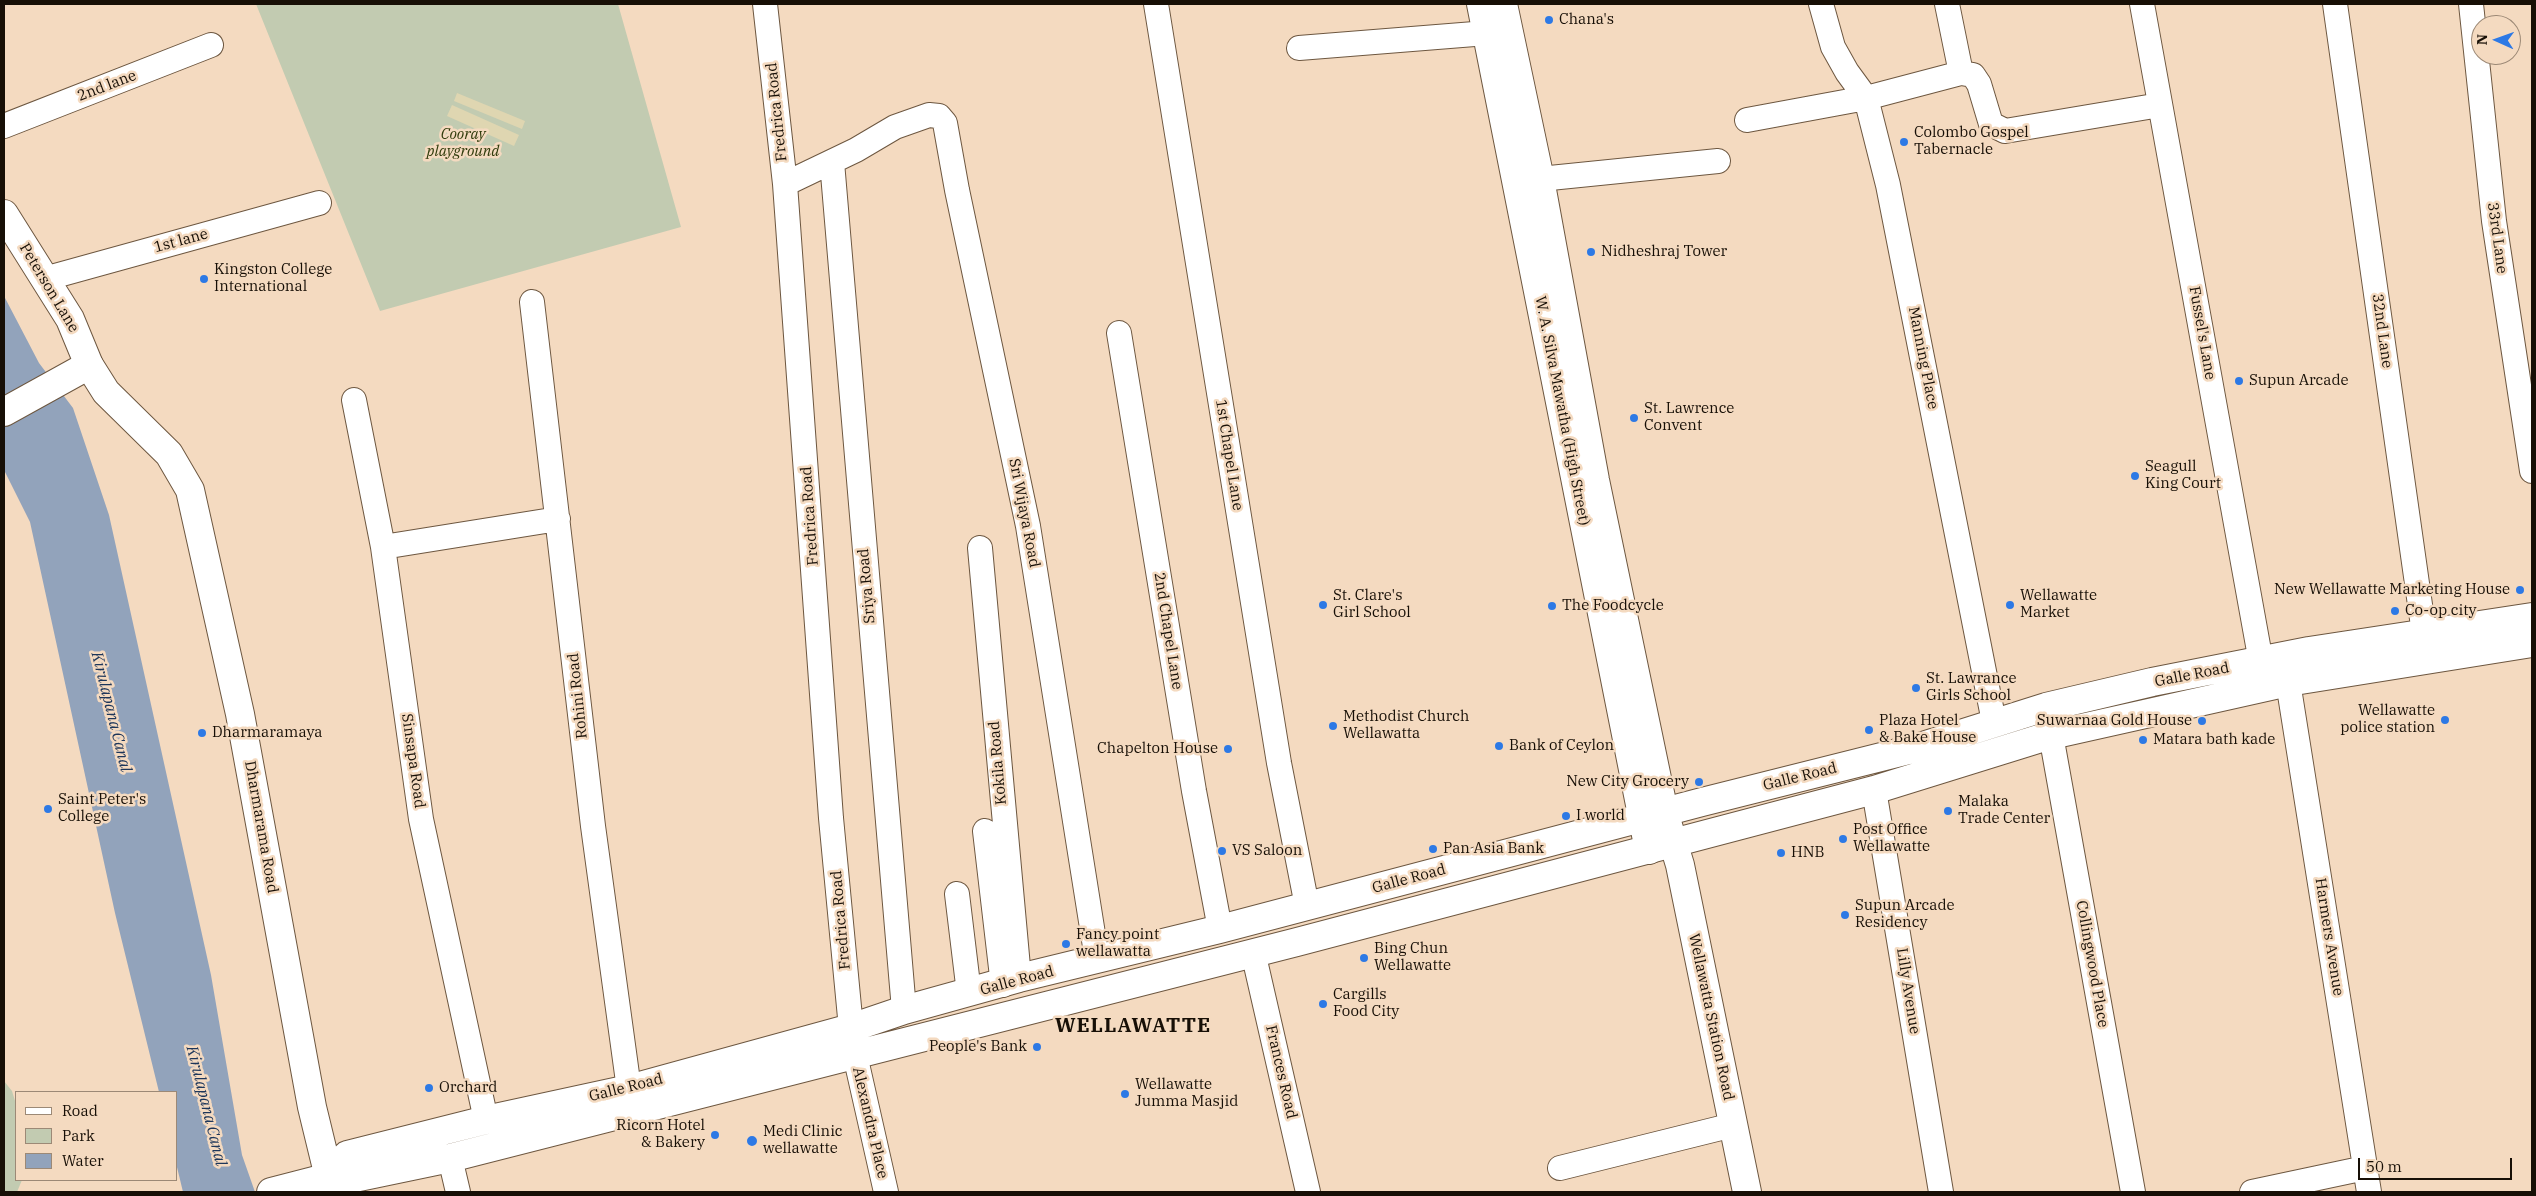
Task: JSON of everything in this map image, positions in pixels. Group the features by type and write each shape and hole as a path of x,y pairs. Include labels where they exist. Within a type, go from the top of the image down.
{"main road":[{"name":"W. A. Silva Mawatha (High Street)","path":"1481,4 1653,816"},
{"name":"W. A. Silva Mawatha (High Street)","path":"1503,4 1540,179 1596,480 1653,816"},
{"name":"Peterson Lane","path":"4,214 70,320 89,365"},
{"path":"4,412 89,365"},
{"name":"Dharmarama Road","path":"89,365 106,392 169,454 190,490 240,714 312,1107 329,1177"},
{"name":"Galle Road","path":"329,1177 347,1155 486,1120 629,1089 714,1078 855,1055 1874,790 2051,735 2288,682 2532,617"},
{"name":"Galle Road","path":"281,1190 329,1177 354,1178 450,1158 714,1078 904,1010 1913,749 1994,722 2118,690 2309,652 2430,645 2532,643"},
{"name":"Wellawatta Station Road","path":"1653,816 1661,846 1680,865 1747,1192"}],"street":[{"name":"Fredrica Road","path":"765,4 784,184 831,818 851,1028"},
{"name":"1st Chapel Lane","path":"1156,4 1279,763 1307,906"},
{"name":"Manning Place","path":"1821,4 1833,47 1847,72 1866,98 1890,195 1994,722"},
{"path":"1947,4 1961,73"},
{"name":"Fussel's Lane","path":"2142,4 2261,662"},
{"name":"32nd Lane","path":"2335,4 2430,645"},
{"name":"33rd Lane","path":"2472,4 2494,221 2532,471"},
{"path":"1298,48 1487,33"},
{"name":"2nd lane","path":"4,126 210,45"},
{"path":"1747,120 1866,98 1961,73 1973,75 1979,84 1991,124 2005,130 2160,105"},
{"name":"Sri Wijaya Road","path":"832,162 895,127 929,116 939,116 945,122 957,190 1028,526 1097,959"},
{"path":"1540,179 1718,161"},
{"path":"784,184 832,162"},
{"name":"Sriya Road","path":"832,162 904,1010"},
{"name":"1st lane","path":"44,279 319,203"},
{"name":"Rohini Road","path":"532,302 592,826 629,1089"},
{"name":"2nd Chapel Lane","path":"1119,333 1220,929"},
{"name":"Sinsapa Road","path":"354,400 383,547 421,818 486,1120"},
{"path":"383,547 558,519"},
{"name":"Kokila Road","path":"980,548 1011,981"},
{"name":"Harmers Avenue","path":"2288,682 2369,1192"},
{"name":"Collingwood Place","path":"2051,735 2133,1192"},
{"name":"Lilly Avenue","path":"1874,790 1941,1192"},
{"path":"985,831 1011,981"},
{"path":"957,894 969,993"},
{"name":"Frances Road","path":"1253,952 1308,1192"},
{"name":"Alexandra Place","path":"855,1055 886,1192"},
{"path":"1560,1168 1733,1125"},
{"path":"450,1158 458,1192"},
{"path":"2252,1192 2365,1168"}],"green space":[{"name":"Cooray playground","path":"256,4 618,4 681,227 380,311"},
{"path":"4,1081 12,1091 15,1101 15,1181 22,1181 17,1192 4,1192"}],"sand":[{"path":"457,93 525,121 522,129 454,101"},
{"path":"452,105 519,135 514,146 447,116"}],"water":[{"name":"Kirulapana Canal","path":"4,296 39,363 73,408 109,515 211,975 242,1155 255,1192 183,1192 178,1171 178,1091 159,1091 115,913 30,522 4,470"}],"place":[{"name":"Chana's","path":"1549,20"},
{"name":"Colombo Gospel Tabernacle","path":"1904,142"},
{"name":"Nidheshraj Tower","path":"1591,252"},
{"name":"Kingston College International","path":"204,279"},
{"name":"Supun Arcade","path":"2239,381"},
{"name":"St. Lawrence Convent","path":"1634,418"},
{"name":"Seagull King Court","path":"2135,476"},
{"name":"New Wellawatte Marketing House","path":"2520,590"},
{"name":"St. Clare's Girl School","path":"1323,605"},
{"name":"Wellawatte Market","path":"2010,605"},
{"name":"The Foodcycle","path":"1552,606"},
{"name":"Co-op city","path":"2395,611"},
{"name":"St. Lawrance Girls School","path":"1916,688"},
{"name":"Wellawatte police station","path":"2445,720"},
{"name":"Suwarnaa Gold House","path":"2202,721"},
{"name":"Methodist Church Wellawatta","path":"1333,726"},
{"name":"Plaza Hotel & Bake House","path":"1869,730"},
{"name":"Dharmaramaya","path":"202,733"},
{"name":"Matara bath kade","path":"2143,740"},
{"name":"Bank of Ceylon","path":"1499,746"},
{"name":"Chapelton House","path":"1228,749"},
{"name":"New City Grocery","path":"1699,782"},
{"name":"Saint Peter's College","path":"48,809"},
{"name":"Malaka Trade Center","path":"1948,811"},
{"name":"I world","path":"1566,816"},
{"name":"Post Office Wellawatte","path":"1843,839"},
{"name":"Pan Asia Bank","path":"1433,849"},
{"name":"VS Saloon","path":"1222,851"},
{"name":"HNB","path":"1781,853"},
{"name":"Supun Arcade Residency","path":"1845,915"},
{"name":"Fancy point wellawatta","path":"1066,944"},
{"name":"Bing Chun Wellawatte","path":"1364,958"},
{"name":"Cargills Food City","path":"1323,1004"},
{"name":"People's Bank","path":"1037,1047"},
{"name":"Orchard","path":"429,1088"},
{"name":"Wellawatte Jumma Masjid","path":"1125,1094"},
{"name":"Ricorn Hotel & Bakery","path":"715,1135"},
{"name":"Medi Clinic wellawatte","path":"752,1141"}],"district":[{"name":"WELLAWATTE","path":"1133,1026"}]}
